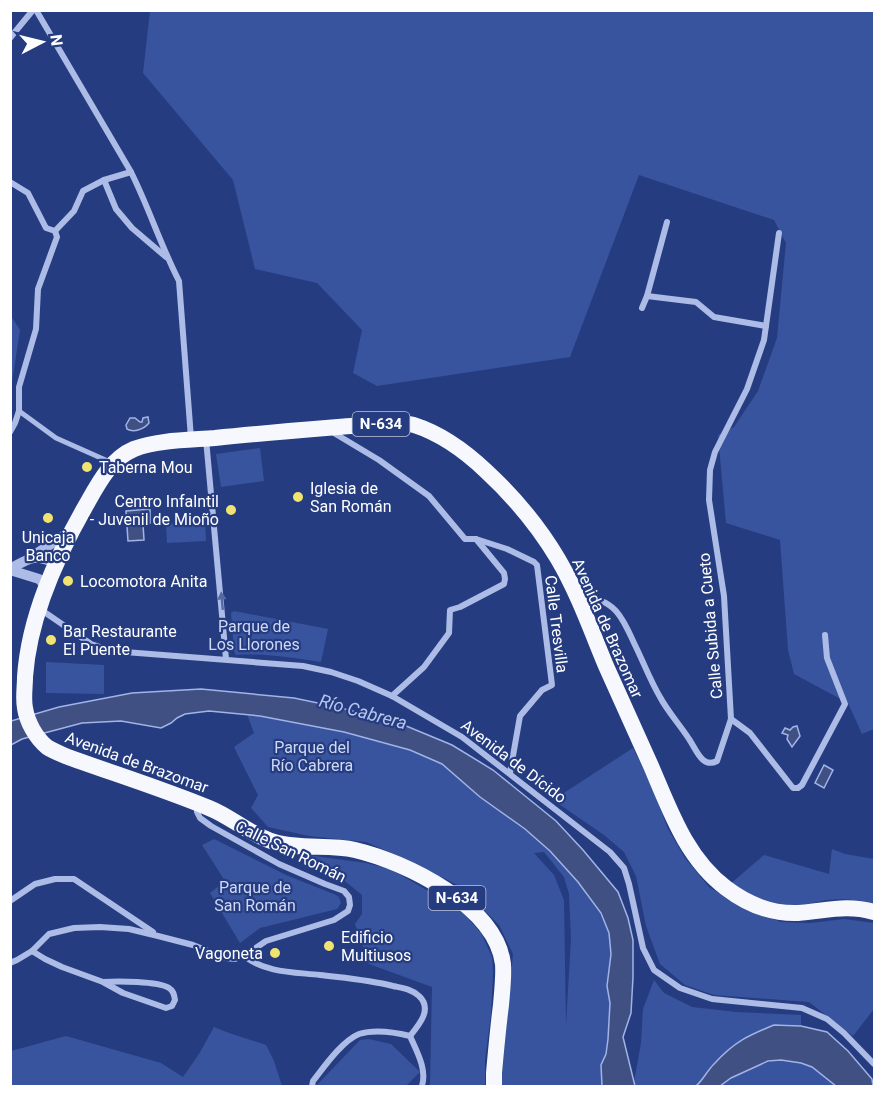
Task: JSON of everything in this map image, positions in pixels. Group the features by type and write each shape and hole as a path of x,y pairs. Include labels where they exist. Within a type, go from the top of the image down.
{"highway":[{"name":"Avenida de Brazomar","path":"494,1086 503,964 498,946 487,927 467,905 430,879 384,858 353,850 291,846 276,842 197,803 68,757 48,747 29,723 24,693 26,666 32,633 56,563 99,482 119,458 134,449 199,439 386,423 412,424 441,436 468,454 497,481 535,525 557,558 578,597 682,837 700,863 726,888 749,903 775,912 798,913 859,908 874,912"}],"street":[{"path":"10,38 35,10 131,172 179,281 226,659"},
{"path":"55,231 74,211 83,191 104,180 131,172"},
{"path":"104,180 116,209 132,228 168,260"},
{"path":"10,182 28,193 46,228 55,231"},
{"path":"642,308 667,222"},
{"path":"10,432 19,411 19,387 36,329 38,289 57,237 55,231"},
{"name":"Calle Subida a Cueto","path":"578,597 591,597 615,610 624,621 661,699 689,738 701,760 711,764 717,761 731,719 724,596 710,500 710,471 715,452 747,389 764,340 779,233"},
{"path":"647,296 696,302 714,317 766,326"},
{"path":"19,411 56,438 114,463"},
{"name":"Calle Tresvilla","path":"334,428 334,434 379,460 429,496 465,539 476,539 507,549 537,565 552,685 542,690 520,716 510,773"},
{"path":"10,570 72,530"},
{"name":"Calle Tresvilla","path":"392,696 424,667 449,633 450,610 504,584 506,579 504,573 476,539"},
{"path":"30,558 41,558 56,563"},
{"path":"10,570 39,579 47,587"},
{"name":"Avenida de Dícido","path":"39,609 91,644 112,651 303,666 358,681 392,696 462,736 610,852 624,868 643,948 654,970 680,988 712,999 802,1008 827,1019 874,1064"},
{"path":"731,719 750,733 793,788 802,785 845,704 827,658 825,635"},
{"name":"Calle San Román","path":"197,803 200,818 211,826 279,864 344,891 349,897 348,911 334,920 266,941 244,956"},
{"path":"10,901 35,884 55,879 74,879 158,936"},
{"path":"10,963 32,951 49,934 74,928 129,929 193,945 226,958 235,959 244,956 254,964 264,967 370,981 412,991 424,1002 425,1007 420,1025 410,1036"},
{"path":"32,951 62,967 103,982 123,993 166,1008 172,1006 175,1000 173,992 168,987 117,981 103,982"},
{"path":"312,1086 313,1081 333,1056 359,1034 392,1032 410,1036"},
{"path":"410,1036 423,1071 422,1086"}],"green space":[{"path":"797,10 800,12 801,10 874,11 874,729 862,734 848,703 794,674 788,650 780,540 726,523 718,435 734,427 758,391 777,338 786,243 774,220 639,175 570,357 377,386 353,373 362,330 317,283 255,269 233,180 143,73 150,11"},
{"path":"11,316 20,330 11,389"},
{"path":"260,448 264,481 221,487 216,454"},
{"path":"205,522 206,541 167,543 166,524"},
{"name":"Parque de Los Llorones","path":"234,611 328,629 321,662 268,655 236,655 231,613"},
{"path":"46,662 104,665 104,694 46,693"},
{"name":"Parque del Río Cabrera","path":"247,714 344,732 410,750 442,764 480,797 525,829 550,851 578,882 601,913 609,933 611,954 607,986 610,1003 606,1054 601,1065 602,1086 501,1086 513,954 499,925 461,887 366,842 309,836 268,827 251,808 258,795 234,747 254,733","holes":["544,852 564,877 569,894 571,938 566,1025 564,900 554,875 534,853"]},
{"path":"633,748 651,785 668,829 685,858 709,887 743,908 781,922 810,923 844,919 874,923 874,1009 853,1036 809,1002 714,995 685,985 660,964 646,926 636,876 624,852 604,835 553,800"},
{"name":"Parque de San Román","path":"214,839 286,875 336,895 341,903 337,909 260,928 240,943 210,893 225,881 202,845"},
{"path":"832,849 845,854 874,859 874,905 843,899 799,906 774,905 729,885 764,855 829,874"},
{"path":"307,855 366,863 390,869 464,914 481,933 492,957 493,972 491,1014 485,1060 485,1086 430,1086 432,987 369,964 355,924 362,914 362,895 346,882 305,867"},
{"path":"654,980 664,993 692,1007 801,1015 801,1026 772,1026 748,1036 720,1058 696,1086 635,1086 643,1009"},
{"path":"214,1027 266,1045 282,1086 11,1086 11,1051 66,1036 161,1063 183,1077"},
{"path":"369,1039 391,1044 420,1072 406,1086 316,1086 360,1040"},
{"path":"781,1060 812,1067 836,1086 720,1086 749,1069"}],"shaded area":[{"path":"148,417 149,423 139,430 127,429 126,425 130,418 142,422 143,418"},
{"path":"150,509 150,523 143,524 144,540 128,541 126,511"},
{"path":"201,689 294,698 399,723 452,745 493,770 556,821 618,892 628,918 633,940 633,977 631,1013 623,1037 635,1086 602,1086 601,1065 606,1054 608,1039 610,1003 607,986 611,954 609,933 601,913 578,882 550,851 525,829 480,797 442,764 410,750 344,732 260,716 209,711 185,714 161,728 121,721 82,723 22,739 11,745 11,721 59,707 132,693"},
{"path":"797,726 800,736 792,747 787,739 788,735 782,733 785,728 790,730"},
{"path":"824,765 833,770 824,788 815,783"},
{"path":"774,1025 801,1026 827,1032 848,1051 872,1079 873,1086 836,1086 812,1067 781,1060 768,1061 731,1078 720,1086 696,1086 721,1056 735,1045 748,1036"}],"place":[{"name":"Taberna Mou","path":"87,467"},
{"name":"Iglesia de San Román","path":"298,497"},
{"name":"Centro Infalntil - Juvenil de Mioño","path":"231,510"},
{"name":"Unicaja Banco","path":"48,518"},
{"name":"Locomotora Anita","path":"68,581"},
{"name":"Bar Restaurante El Puente","path":"51,640"},
{"name":"Edificio Multiusos","path":"329,946"},
{"name":"Vagoneta","path":"275,953"}],"water label":[{"name":"Río Cabrera","path":"363,712"}]}
